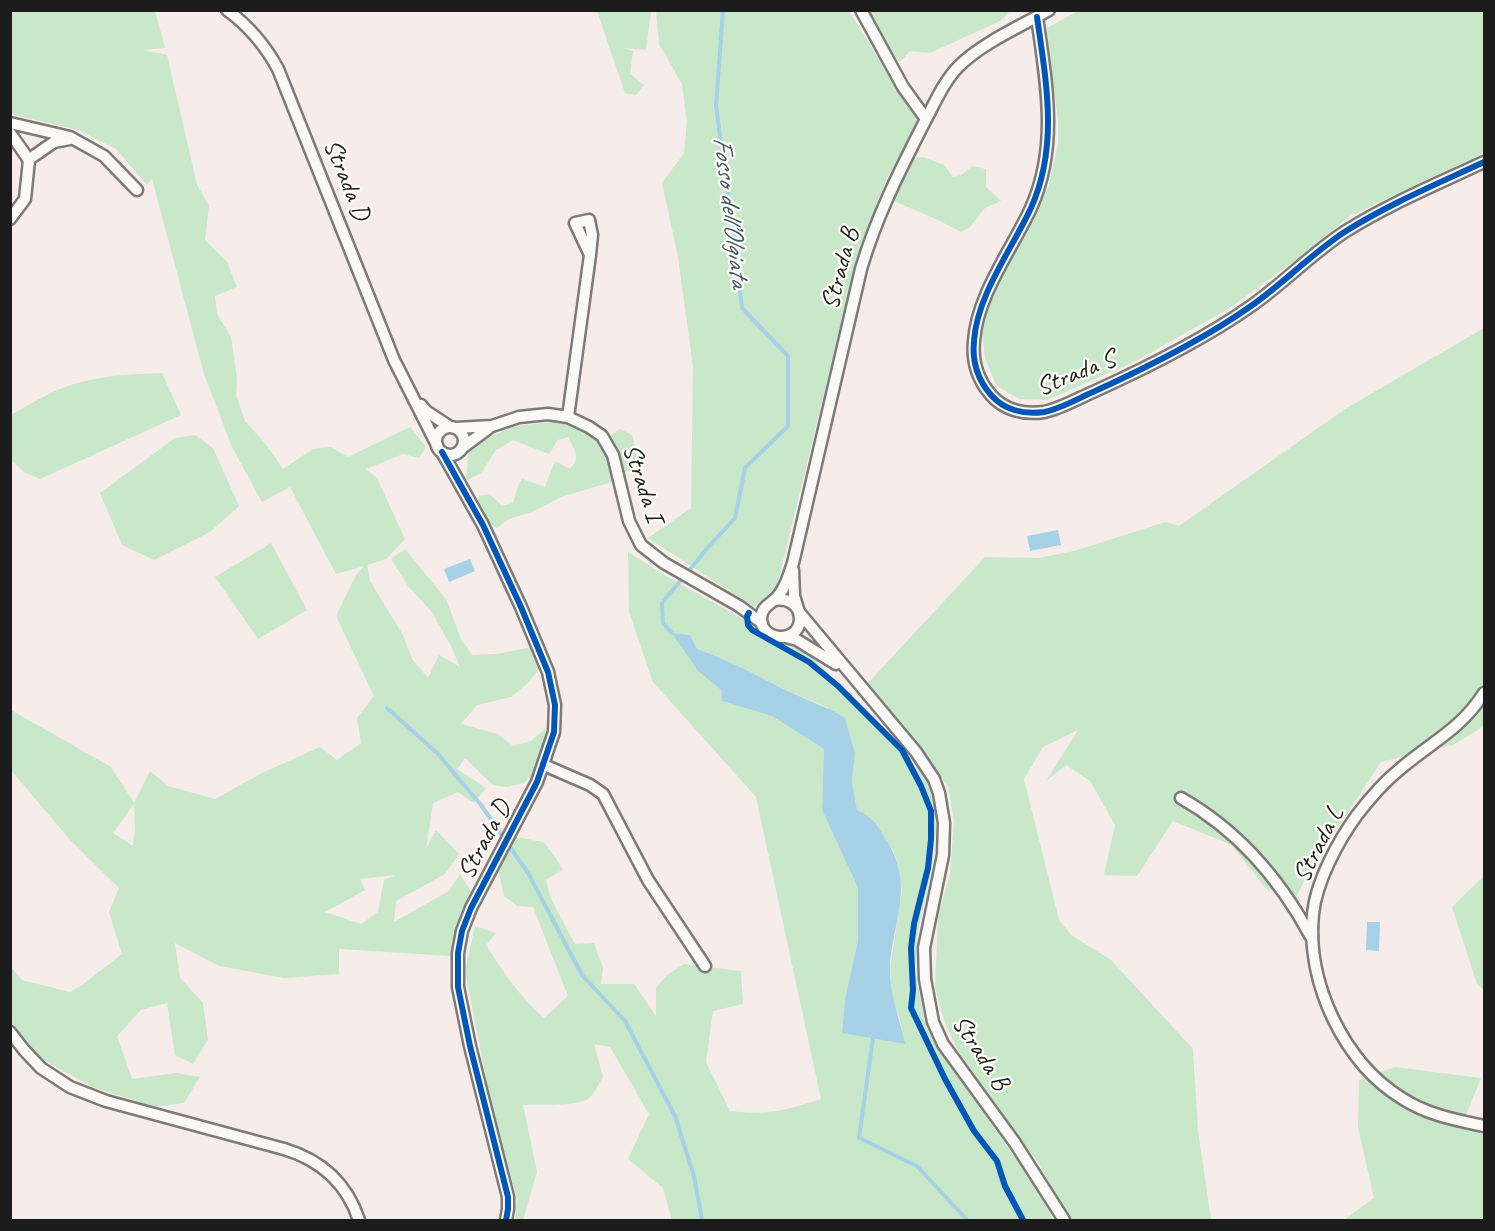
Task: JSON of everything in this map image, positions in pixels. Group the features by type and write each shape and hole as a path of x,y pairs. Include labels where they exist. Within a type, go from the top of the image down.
{"street":[{"name":"Strada D","path":"227,10 253,32 278,69 328,198 404,380 439,449 465,492 521,608 552,683 556,715 554,732 544,765 533,791 471,908 462,931 458,953 457,970 468,1039 508,1197 506,1221"},
{"path":"861,10 903,87 926,119"},
{"name":"Strada B","path":"772,601 786,582 793,563 861,269 876,221 887,196 926,119 949,78 960,65 982,49 1049,10"},
{"name":"Strada S","path":"1037,17 1046,75 1049,114 1045,166 1031,207 984,303 977,321 974,346 975,366 985,387 1001,404 1017,411 1034,412 1056,408 1105,386 1200,337 1250,307 1327,245 1376,212 1485,162"},
{"path":"10,123 52,137 75,139 104,156 137,190"},
{"path":"10,133 28,160 25,199 10,219"},
{"path":"28,160 52,137"},
{"path":"568,417 590,255"},
{"name":"Strada D","path":"404,380 426,411 453,427"},
{"name":"Strada I","path":"461,450 492,426 519,417 548,414 568,417 595,430 609,447 618,472 629,521 641,545 664,563 739,606 762,623"},
{"name":"Strada I","path":"453,427 492,426"},
{"path":"453,427 463,435 464,444 461,450 450,455 439,449 436,438 440,431 453,427"},
{"name":"Strada D","path":"461,450 459,469 465,492"},
{"name":"Strada B","path":"793,563 794,596 799,612 916,752 933,779 941,800 944,823 943,855 924,948 925,979 933,1022 943,1044 1015,1143 1064,1221"},
{"path":"739,606 762,606 772,601 780,599 792,602 799,612 799,624 796,630 786,637 774,636 762,623 762,612 772,601"},
{"name":"Strada B","path":"786,637 797,640 846,671"},
{"name":"Strada L","path":"1485,693 1460,724 1386,782 1351,823 1339,843 1316,896 1313,913 1313,940 1318,977 1329,1010 1342,1034 1369,1070 1393,1092 1412,1104 1443,1117 1485,1126"},
{"path":"544,765 590,784 603,794 648,880 705,966"},
{"path":"1181,798 1199,808 1231,833 1266,869 1294,904 1313,940"},
{"path":"10,1032 41,1068 70,1087 106,1101 284,1149 312,1160 327,1170 339,1183 349,1196 359,1221"}],"green space":[{"path":"1080,10 1484,11 1484,153 1350,216 1293,262 1228,309 1134,362 1047,400 1019,399 996,385 985,358 982,331 992,297 1049,185 1058,144 1058,121 1047,28"},
{"path":"11,11 155,11 165,48 142,50 167,55 197,185 209,205 205,240 227,262 237,287 215,296 217,314 231,337 237,378 236,395 245,421 264,442 283,469 313,449 331,447 348,457 410,427 426,447 419,458 403,454 366,469 377,478 405,539 386,559 367,565 370,581 403,635 412,659 428,678 439,655 460,667 431,611 408,586 391,559 405,549 446,599 461,639 472,655 497,654 537,646 544,663 528,683 511,697 477,705 461,724 498,734 513,746 531,741 545,729 547,741 541,765 524,783 507,787 493,785 465,758 457,769 486,788 474,803 458,792 433,803 426,849 436,830 459,854 445,874 396,901 394,922 449,891 460,874 472,893 461,911 451,956 339,949 339,974 284,978 219,966 175,943 180,978 203,1003 208,1040 193,1064 175,1055 167,1003 141,1010 117,1036 132,1079 177,1073 200,1077 184,1103 156,1107 92,1087 40,1058 15,1031 11,1019 10,966 22,980 70,992 122,954 109,912 119,888 70,840 11,770 11,710 111,767 134,803 150,771 168,786 215,799 262,773 320,747 337,760 361,743 357,718 374,696 336,616 356,575 364,566 336,574 290,487 262,502 232,447 204,374 152,179 147,185 116,149 78,130 11,114","holes":["134,804 135,829 133,846 113,833","396,875 384,880 378,912 361,924 325,912 365,890 360,879"]},
{"path":"597,11 651,11 646,50 623,48 633,51 630,74 644,85 636,95 625,93"},
{"path":"656,11 849,11 918,122 887,178 860,247 776,590 754,607 648,538 691,508 693,367 678,257 662,183 684,153 687,122 682,84 659,44"},
{"path":"853,11 1011,11 1000,21 930,53 910,51 900,62"},
{"path":"923,157 944,165 953,177 961,175 972,166 986,169 986,187 1001,201 985,208 970,227 961,232 894,201 909,158"},
{"path":"1484,328 1484,726 1453,745 1381,762 1309,872 1296,897 1266,889 1232,845 1173,821 1137,876 1104,875 1115,825 1090,781 1066,765 1046,781 1078,730 1043,747 1024,779 1059,920 1071,935 1111,960 1193,1049 1198,1131 1211,1220 1070,1220 1039,1164 958,1051 945,1023 935,988 938,916 950,874 954,821 948,787 929,758 868,683 985,557 1038,558 1074,551 1166,522 1179,526 1345,409"},
{"path":"162,373 181,415 40,479 24,472 11,460 11,415 60,389 85,381 110,376"},
{"path":"571,421 608,440 620,429 632,435 637,453 633,467 612,482 561,497 532,512 509,519 497,528 487,523 476,510 479,496 490,494 502,506 513,503 522,479 545,487 555,461 570,469 576,454 568,437 558,440 549,454 513,440 496,450 481,473 466,481 469,447 514,426"},
{"path":"195,435 213,448 239,506 210,532 154,560 122,545 100,493 175,438"},
{"path":"271,543 307,610 258,639 215,577"},
{"path":"628,552 664,575 752,624 765,639 780,647 804,648 926,778 935,803 936,830 932,866 917,936 915,971 926,1027 940,1052 1037,1188 1053,1220 672,1220 663,1188 628,1159 649,1114 610,1047 594,1044 603,1077 589,1098 568,1104 523,1105 537,1172 523,1220 515,1220 517,1199 493,1113 465,971 475,926 496,933 486,945 512,984 544,1018 568,996 533,907 517,906 504,896 498,868 515,837 544,842 563,869 546,880 551,899 575,944 594,943 603,968 601,984 634,984 656,1016 656,988 667,975 684,964 741,971 743,1004 713,1011 706,1062 730,1111 776,1111 821,1099 756,797 653,682 629,612","holes":["673,633 690,635 697,649 827,707 855,754 852,782 857,810 893,850 898,865 902,891 890,968 892,996 900,1019 904,1044 842,1032 845,999 858,940 858,888 822,810 824,749 772,716 722,701 721,690 698,671"]},
{"path":"1484,876 1484,990 1477,984 1452,907"},
{"path":"1395,1067 1481,1078 1466,1115 1484,1125 1484,1220 1344,1220 1374,1198 1358,1127 1359,1080"}],"water":[{"path":"1058,530 1061,545 1030,551 1027,536"},
{"path":"470,559 475,571 449,582 444,569"},
{"path":"672,633 690,635 697,649 732,663 845,718 855,754 852,782 857,810 871,819 879,828 894,855 899,872 900,902 890,977 905,1044 842,1033 845,999 858,940 858,888 822,810 824,749 772,716 722,701 721,690 698,671"},
{"path":"1367,922 1380,922 1379,951 1366,950"}],"waterway":[{"name":"Fosso dell’Olgiata","path":"672,633 663,623 662,603 735,518 745,468 788,426 788,356 742,308 716,106 723,10"},
{"path":"387,708 437,753 481,805 528,873 582,975 625,1021 675,1116 694,1176 702,1220"},
{"name":"Fosso dell’Olgiata","path":"873,1038 859,1138 917,1166 967,1220"}],"cycle path":[{"path":"1037,17 1048,113 1045,161 1040,185 1031,208 996,273 981,307 974,341 975,363 982,383 996,400 1008,408 1037,413 1056,409 1174,353 1251,306 1321,249 1362,221 1484,162"},
{"path":"442,452 483,525 521,607 548,672 555,705 554,732 537,782 471,908 462,931 458,953 458,987 470,1046 508,1197 506,1220"},
{"path":"749,613 748,625 752,630 809,662 838,686 902,750 921,786 931,811 931,839 928,868 914,924 911,948 913,990 911,1008 945,1079 974,1131 997,1161 1005,1186 1023,1220"}]}
